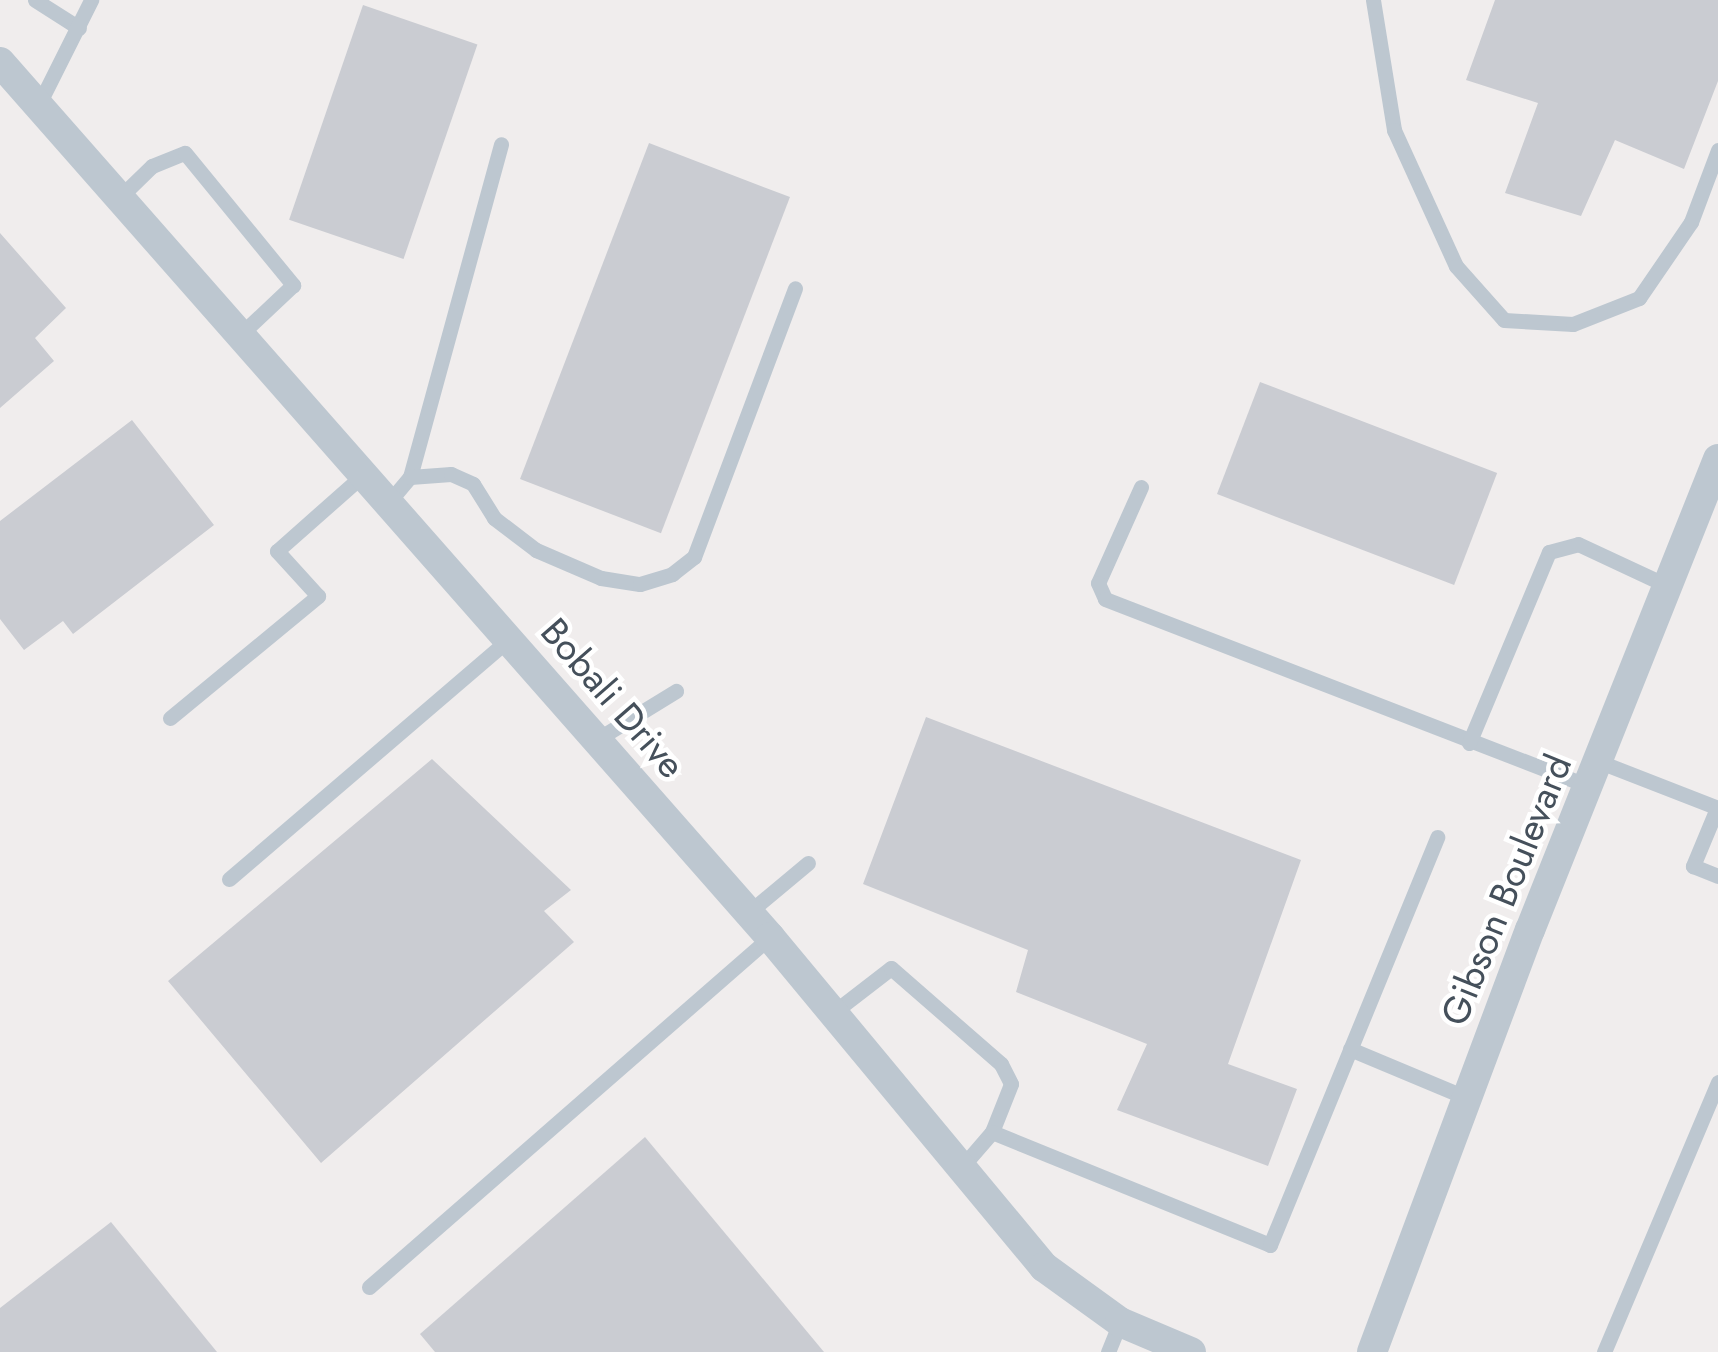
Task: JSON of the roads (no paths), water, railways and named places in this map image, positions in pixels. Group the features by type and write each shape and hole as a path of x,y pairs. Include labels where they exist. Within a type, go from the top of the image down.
{"street":[{"name":"Bobali Drive","path":"0,62 770,938 959,1170 1044,1266 1120,1322 1190,1352"},
{"name":"Gibson Boulevard","path":"1372,1352 1467,1098 1718,458"}],"lane":[{"path":"35,0 79,28"},
{"path":"38,106 91,0"},
{"path":"1373,0 1394,130 1456,266 1504,320 1573,324 1639,298 1690,222 1718,150"},
{"path":"388,503 410,476 501,144"},
{"path":"119,198 152,166 185,153 293,285 240,335"},
{"path":"410,476 428,470 473,484 494,518 536,550 601,578 640,584 672,574 700,544 795,288"},
{"path":"170,718 318,596 277,551 363,475"},
{"path":"1141,487 1098,583 1105,600 1262,656 1469,743 1717,808 1693,866 1718,876"},
{"path":"1469,743 1548,552 1578,544 1668,586"},
{"path":"229,879 508,640"},
{"path":"596,740 676,691"},
{"path":"992,1132 1270,1245 1437,837"},
{"path":"748,913 808,863"},
{"path":"369,1286 770,938"},
{"path":"834,1012 891,968 1002,1064 1011,1084 992,1132 959,1170"},
{"path":"1350,1049 1467,1098"},
{"path":"1604,1352 1718,1082"},
{"path":"1108,1352 1120,1322"}]}
